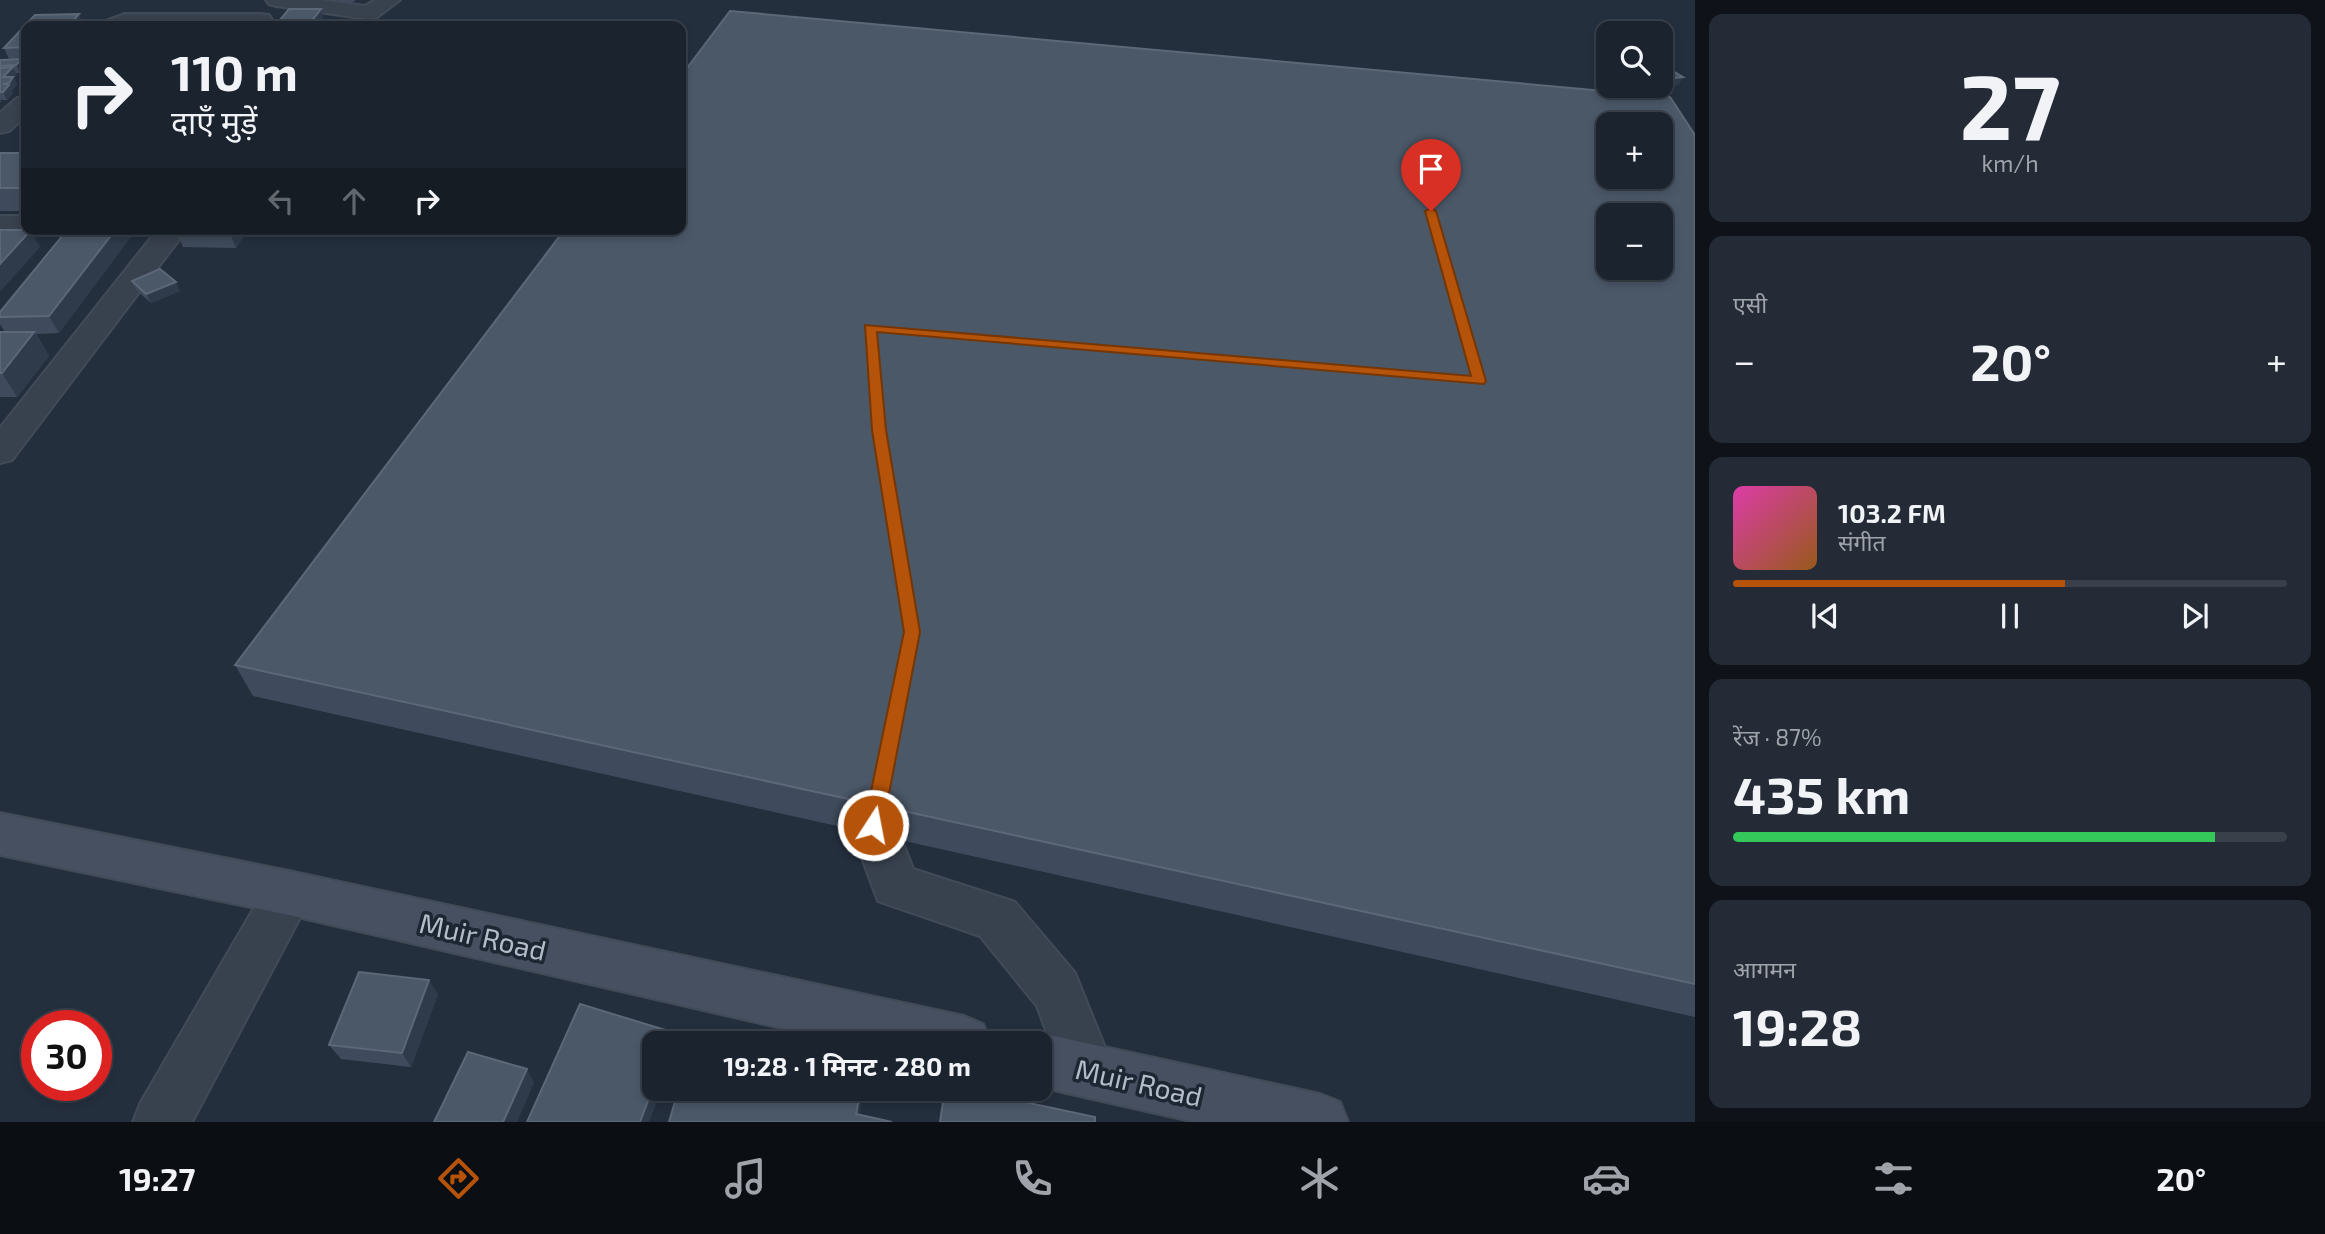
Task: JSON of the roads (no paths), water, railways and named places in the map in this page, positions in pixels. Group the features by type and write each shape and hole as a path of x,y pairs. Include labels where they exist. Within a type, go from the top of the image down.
{"main road":[{"name":"Muir Road","path":"0,834 289,893 910,1031"},
{"name":"Muir Road","path":"1063,1065 1320,1122"}],"street":[{"path":"276,0 368,13 390,0"},
{"path":"123,21 260,21"},
{"path":"4,138 21,111"},
{"path":"0,223 21,224"},
{"path":"0,452 168,235"},
{"path":"889,748 873,825 895,885 998,918 1057,991 1063,1065"},
{"path":"161,1122 289,893"}]}
